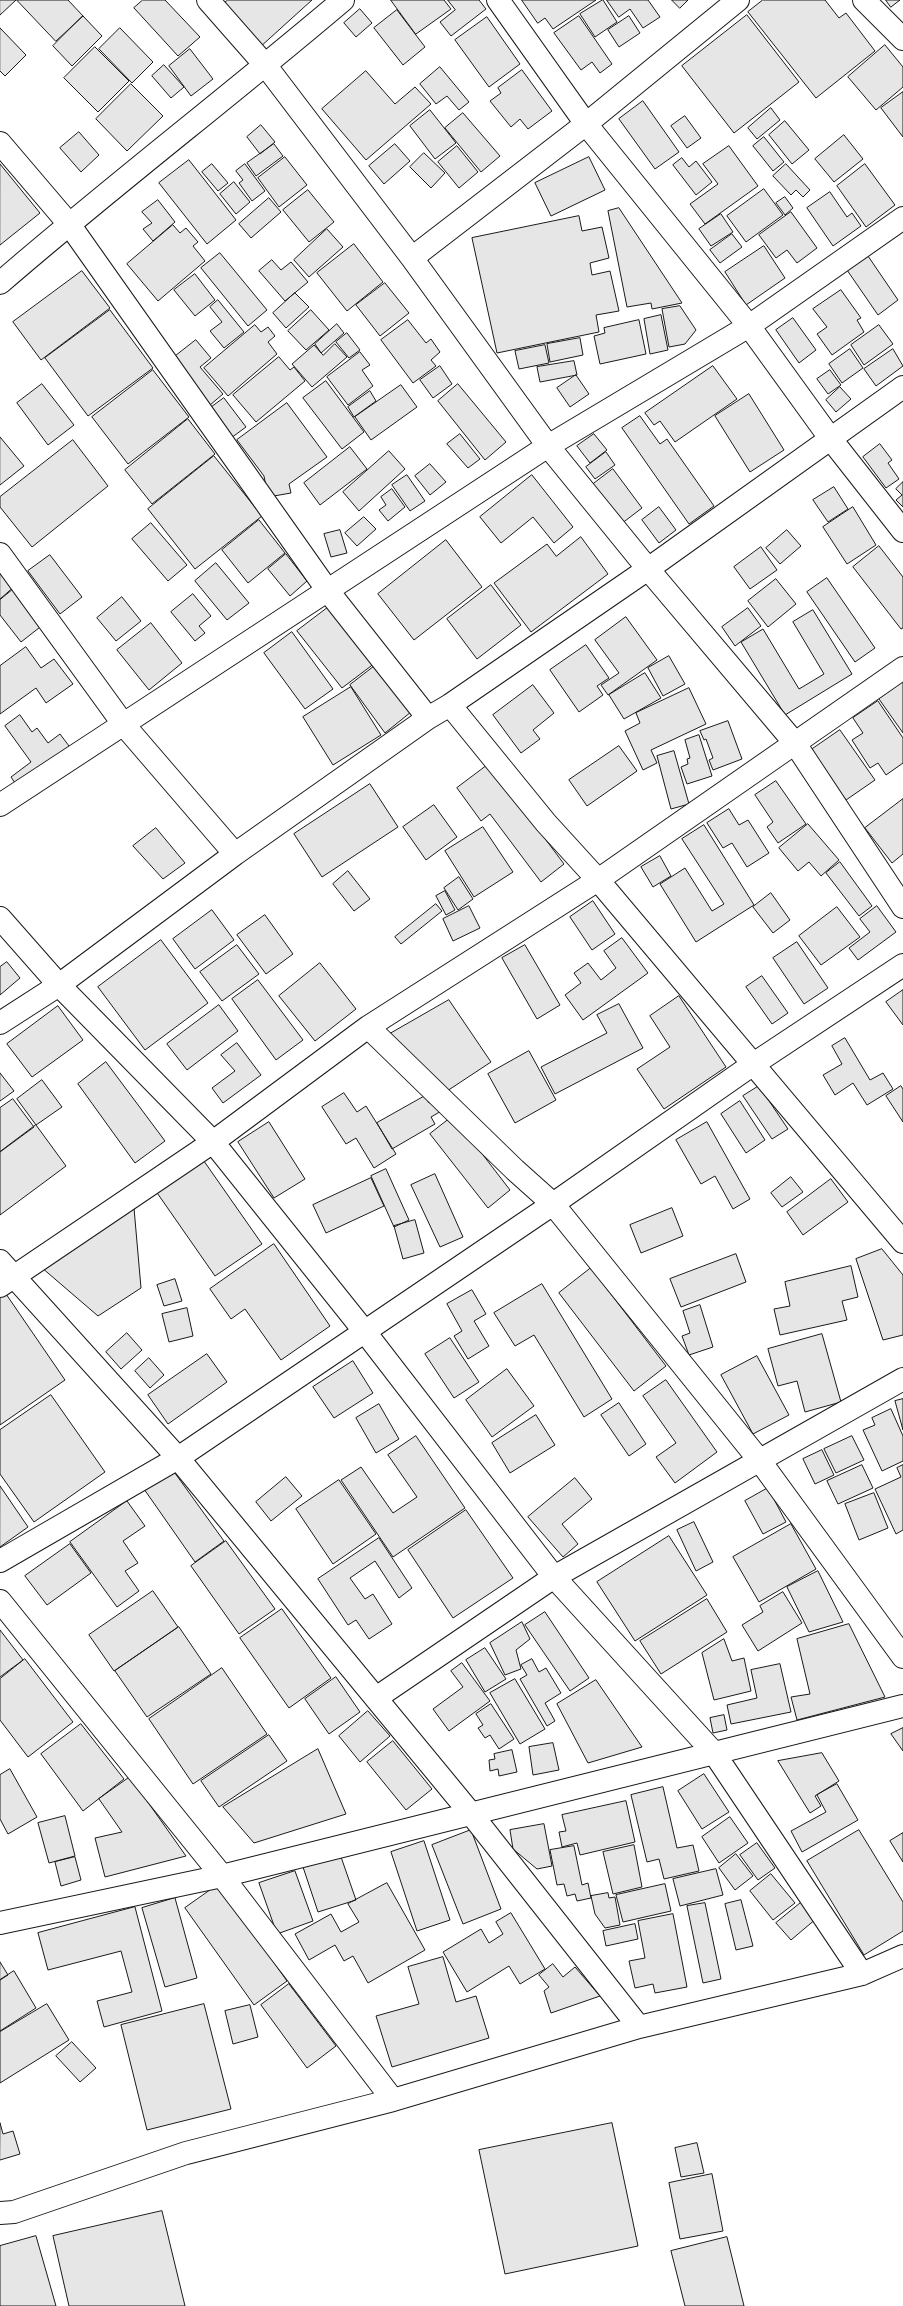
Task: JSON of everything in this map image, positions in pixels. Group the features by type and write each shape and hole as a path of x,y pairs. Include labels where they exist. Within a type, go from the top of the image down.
{"street":[{"path":"208,0 266,66 412,258 548,446 648,569 794,742 903,907"},
{"path":"0,283 68,224 266,66 343,0"},
{"path":"498,0 586,124 749,326 830,438 903,531"},
{"path":"412,258 586,124 738,0"},
{"path":"864,0 903,40"},
{"path":"0,143 68,224 328,591 428,718"},
{"path":"0,805 548,446 749,326 903,218"},
{"path":"0,1023 60,985 235,854 428,718 450,705 648,569 903,387"},
{"path":"0,554 124,725 235,854"},
{"path":"639,2028 472,1815 178,1458 5,1274 213,1142 368,1027 598,880 794,742 903,668"},
{"path":"450,705 546,823 598,880 752,1065 903,1242"},
{"path":"0,918 60,985 213,1142 365,1332 554,1577 714,1753 862,1974"},
{"path":"0,1560 178,1458 553,1204 752,1065 903,965"},
{"path":"368,1027 515,1170 553,1204 760,1461 903,1657"},
{"path":"376,1698 554,1577 903,1379"},
{"path":"0,1601 222,1876 393,2100"},
{"path":"0,1923 222,1876 472,1815 903,1706"},
{"path":"0,2213 14,2212 186,2153 393,2100 639,2028 862,1974 903,1956"}],"building":[{"path":"0,0 16,0 0,15"},
{"path":"17,0 68,0 83,16 56,41"},
{"path":"143,0 165,0 200,37 178,56 134,8"},
{"path":"228,0 312,0 259,48 221,6"},
{"path":"391,0 444,0 451,9 416,34"},
{"path":"448,0 479,0 486,9 451,36 440,22 455,10"},
{"path":"522,0 596,0 553,29 545,18 538,23"},
{"path":"603,0 617,22 595,37 580,14"},
{"path":"607,0 648,0 660,17 643,28 630,9 619,17"},
{"path":"672,0 688,0 680,8"},
{"path":"763,0 825,0 839,18 846,13 875,51 816,98 748,12"},
{"path":"886,0 900,0 891,7"},
{"path":"360,9 372,23 356,37 344,23"},
{"path":"397,10 425,47 403,65 374,28"},
{"path":"747,15 799,82 734,133 682,66"},
{"path":"83,16 102,36 72,66 53,46"},
{"path":"579,16 612,64 600,73 592,62 581,70 554,33"},
{"path":"629,16 640,33 619,47 608,30"},
{"path":"487,17 520,64 489,87 455,40"},
{"path":"0,28 26,55 5,76 0,71"},
{"path":"120,28 153,62 132,83 99,49"},
{"path":"885,45 903,67 903,87 876,110 848,77"},
{"path":"95,47 129,81 98,112 64,78"},
{"path":"190,49 213,79 191,96 169,66"},
{"path":"164,65 184,87 171,98 152,76"},
{"path":"440,67 469,102 459,110 447,96 436,104 420,84"},
{"path":"522,70 552,111 528,129 520,119 511,127 490,101 501,93 498,88"},
{"path":"366,71 395,104 415,87 431,104 366,160 322,109"},
{"path":"131,84 163,116 127,151 96,119"},
{"path":"903,92 903,137 881,108"},
{"path":"643,101 679,152 655,169 619,119"},
{"path":"771,108 780,120 757,139 748,128"},
{"path":"430,110 456,143 435,159 410,126"},
{"path":"463,113 500,156 481,172 445,128"},
{"path":"685,116 701,138 687,148 671,126"},
{"path":"785,121 809,150 792,164 769,135"},
{"path":"261,125 275,142 260,154 247,137"},
{"path":"79,132 99,155 81,172 60,148"},
{"path":"844,135 863,159 834,182 815,159"},
{"path":"764,137 784,162 773,171 753,146"},
{"path":"274,144 283,156 256,176 247,163"},
{"path":"395,144 410,161 384,184 369,166"},
{"path":"457,146 478,172 459,188 438,162"},
{"path":"729,146 758,186 705,224 690,204 718,184 703,164"},
{"path":"424,153 445,173 431,188 410,167"},
{"path":"285,157 307,185 279,207 258,178"},
{"path":"589,157 605,190 551,216 535,183"},
{"path":"682,158 689,167 696,161 712,182 696,195 673,165"},
{"path":"189,160 236,220 207,244 159,183"},
{"path":"0,164 40,213 0,245"},
{"path":"212,164 228,183 218,191 202,172"},
{"path":"245,164 265,191 252,201 239,183 243,180 236,171"},
{"path":"786,164 810,190 803,197 796,190 791,195 773,176"},
{"path":"865,164 895,205 866,227 837,186"},
{"path":"234,182 250,202 236,214 220,194"},
{"path":"764,189 783,215 746,242 727,216"},
{"path":"308,190 334,222 309,242 283,210"},
{"path":"830,192 847,217 852,213 861,226 833,246 807,208"},
{"path":"785,197 793,208 785,215 776,203"},
{"path":"269,198 281,212 251,238 239,224"},
{"path":"158,200 175,222 153,241 143,229 152,223 142,212"},
{"path":"619,208 682,303 652,309 651,303 627,307 608,211"},
{"path":"791,212 817,248 797,263 787,250 776,258 759,235"},
{"path":"721,214 733,232 711,246 699,229"},
{"path":"579,216 582,231 602,227 609,258 590,263 592,275 610,271 619,311 596,315 599,332 497,353 472,238"},
{"path":"173,225 180,233 186,228 198,242 193,246 205,261 158,301 127,264"},
{"path":"327,229 343,247 309,277 294,260"},
{"path":"732,234 742,247 720,263 710,250"},
{"path":"354,244 383,282 347,311 317,273"},
{"path":"764,246 785,278 746,305 725,272"},
{"path":"220,253 267,310 248,326 201,268"},
{"path":"868,256 898,300 878,315 847,270"},
{"path":"272,260 281,270 291,262 308,282 285,301 259,271"},
{"path":"82,271 110,308 41,360 13,322"},
{"path":"195,274 215,300 195,316 174,290"},
{"path":"385,283 409,313 380,336 356,305"},
{"path":"841,290 861,318 857,320 864,332 832,355 817,334 827,327 813,309"},
{"path":"295,293 309,307 286,328 273,313"},
{"path":"218,300 244,332 224,348 210,331 222,322 210,307"},
{"path":"680,306 696,330 685,344 669,347 662,309"},
{"path":"110,310 153,368 88,416 45,358"},
{"path":"311,310 329,330 306,350 288,331"},
{"path":"661,315 668,350 650,354 644,319"},
{"path":"793,318 816,350 799,363 776,330"},
{"path":"408,320 426,343 431,339 440,352 431,360 436,366 413,383 381,340"},
{"path":"639,320 646,354 600,364 594,336 605,333 604,328"},
{"path":"337,324 344,333 321,353 315,344"},
{"path":"255,325 261,332 268,327 275,336 268,342 277,354 228,396 204,368"},
{"path":"879,325 893,344 864,365 851,345"},
{"path":"347,333 360,350 349,358 336,342"},
{"path":"580,338 583,355 550,362 547,344"},
{"path":"196,340 211,358 200,367 223,394 210,405 173,358"},
{"path":"335,344 347,357 312,387 292,364 314,345 323,355"},
{"path":"545,345 549,363 519,369 515,351"},
{"path":"850,349 863,368 842,383 829,364"},
{"path":"893,349 903,366 876,386 864,369"},
{"path":"360,352 370,365 362,370 373,386 348,405 327,377"},
{"path":"279,357 290,370 294,367 305,381 256,422 233,395"},
{"path":"574,361 577,375 540,382 537,367"},
{"path":"440,366 452,384 433,398 420,380"},
{"path":"713,366 737,399 675,442 660,421 654,425 645,413"},
{"path":"153,370 189,417 128,464 92,417"},
{"path":"830,370 841,385 828,394 817,379"},
{"path":"576,375 589,394 570,407 557,388"},
{"path":"326,381 364,432 342,449 303,398"},
{"path":"42,384 74,425 48,445 17,403"},
{"path":"458,384 506,442 485,460 438,401"},
{"path":"401,385 417,407 371,440 355,417"},
{"path":"840,387 851,399 836,412 826,400"},
{"path":"370,391 376,401 354,417 348,407"},
{"path":"749,394 784,450 750,472 715,416"},
{"path":"224,398 246,427 231,438 209,409"},
{"path":"287,403 327,457 289,484 291,493 268,497 264,476 237,440"},
{"path":"640,416 660,444 667,439 714,506 689,524 622,428"},
{"path":"188,419 215,454 152,504 125,470"},
{"path":"460,434 480,459 468,468 447,444"},
{"path":"594,434 607,450 590,463 577,446"},
{"path":"0,437 24,466 0,485"},
{"path":"73,440 108,486 32,547 0,507 0,497"},
{"path":"880,444 892,460 888,463 899,479 886,488 863,457"},
{"path":"350,447 367,469 320,505 304,483"},
{"path":"389,451 405,469 359,511 343,492"},
{"path":"606,452 615,465 595,479 586,467"},
{"path":"214,456 262,516 195,569 148,509"},
{"path":"430,464 446,482 430,495 415,476"},
{"path":"613,469 642,508 621,524 592,485"},
{"path":"407,475 425,501 410,511 392,485"},
{"path":"532,475 573,527 554,543 533,517 501,543 480,517"},
{"path":"903,482 903,507 896,500 902,495 896,489"},
{"path":"834,487 848,509 828,522 813,500"},
{"path":"392,489 405,507 388,521 379,510 386,505 381,497"},
{"path":"659,507 676,530 659,543 642,520"},
{"path":"853,507 876,545 847,564 823,527"},
{"path":"364,517 376,529 357,546 345,533"},
{"path":"259,520 285,553 248,583 222,550"},
{"path":"151,523 187,565 168,581 132,539"},
{"path":"340,530 347,553 331,557 324,534"},
{"path":"787,530 801,546 780,564 766,548"},
{"path":"581,537 608,574 531,632 494,583 547,544 556,556"},
{"path":"446,540 482,587 414,640 378,594"},
{"path":"879,546 903,577 903,628 901,629 853,567"},
{"path":"761,547 777,570 750,589 734,567"},
{"path":"286,554 307,581 290,596 268,569"},
{"path":"50,555 82,597 60,614 28,571"},
{"path":"216,563 249,603 227,620 195,581"},
{"path":"0,567 16,585 0,599"},
{"path":"827,578 875,648 855,662 807,592"},
{"path":"776,579 796,604 768,627 748,601"},
{"path":"491,585 521,625 477,659 447,619"},
{"path":"16,587 44,624 21,642 0,615 0,600"},
{"path":"193,594 211,616 199,626 205,633 195,641 171,612"},
{"path":"122,597 141,621 116,641 97,618"},
{"path":"330,606 375,663 342,688 297,631"},
{"path":"748,608 761,626 735,646 722,627"},
{"path":"813,610 852,674 785,715 741,642 763,629 799,689 824,674 793,622"},
{"path":"626,617 657,660 608,695 601,685 619,673 595,640"},
{"path":"151,623 182,663 149,690 117,650"},
{"path":"292,632 333,689 305,709 264,653"},
{"path":"586,645 609,678 597,686 603,695 579,712 550,670"},
{"path":"26,647 41,668 54,659 73,684 46,703 36,688 0,714 0,666"},
{"path":"669,656 685,684 663,696 648,668"},
{"path":"376,665 411,712 385,733 350,685"},
{"path":"645,673 661,698 624,719 609,695"},
{"path":"903,682 903,733 879,699"},
{"path":"533,685 554,713 533,730 540,739 521,753 493,715"},
{"path":"351,687 381,735 333,765 303,717"},
{"path":"689,688 706,724 651,750 657,763 643,770 625,731 640,723 636,713"},
{"path":"878,701 903,738 903,763 886,775 878,763 870,768 852,740 863,733 853,718"},
{"path":"20,715 32,732 37,728 48,743 60,734 72,750 19,789 11,777 31,762 5,726"},
{"path":"728,721 742,759 713,770 709,760 713,758 706,739 704,740 700,731"},
{"path":"840,730 875,780 846,800 811,750"},
{"path":"699,735 712,776 687,784 681,767 688,764 687,759 690,758 685,740"},
{"path":"619,746 637,771 587,806 569,780"},
{"path":"674,751 689,804 671,809 657,756"},
{"path":"489,764 564,864 541,882 490,814 481,821 457,788"},
{"path":"776,781 806,824 778,843 767,827 773,822 755,795"},
{"path":"370,784 398,827 322,877 294,834"},
{"path":"903,799 903,854 892,863 865,828"},
{"path":"434,805 457,837 426,860 403,827"},
{"path":"729,809 739,825 748,820 769,853 747,867 732,843 723,848 707,823"},
{"path":"808,824 839,860 821,876 809,862 798,871 779,848"},
{"path":"704,825 754,905 696,942 660,884 685,868 712,911 724,904 682,839"},
{"path":"483,827 513,872 474,897 445,851"},
{"path":"156,828 185,863 163,879 133,846"},
{"path":"660,856 671,876 653,887 641,867"},
{"path":"840,862 872,906 859,916 826,873"},
{"path":"348,871 370,899 354,911 333,884"},
{"path":"459,877 473,899 458,910 444,888"},
{"path":"445,891 455,910 446,915 436,896"},
{"path":"771,893 790,920 773,933 753,907"},
{"path":"593,901 615,934 592,950 570,917"},
{"path":"436,904 442,911 401,944 395,937"},
{"path":"469,906 480,928 453,941 443,919"},
{"path":"877,906 896,932 858,960 849,948 870,932 860,919"},
{"path":"837,907 860,937 821,965 799,936"},
{"path":"212,910 234,940 195,969 173,939"},
{"path":"265,915 293,954 266,974 237,935"},
{"path":"622,938 648,973 583,1020 565,995 581,983 574,973 588,963 601,980 616,968 604,951"},
{"path":"161,940 208,1003 145,1050 98,987"},
{"path":"797,942 828,988 804,1004 773,958"},
{"path":"237,945 259,974 222,1001 200,972"},
{"path":"525,945 560,1005 537,1019 502,958"},
{"path":"7,962 20,978 0,995 0,967"},
{"path":"320,963 356,1009 315,1041 279,996"},
{"path":"762,976 788,1013 772,1024 746,987"},
{"path":"258,980 303,1040 276,1060 232,999"},
{"path":"903,990 903,1025 886,1002"},
{"path":"679,996 726,1067 664,1109 637,1069 670,1047 650,1016"},
{"path":"449,1000 491,1062 444,1093 388,1035"},
{"path":"619,1004 643,1048 555,1094 541,1067 607,1033 597,1015"},
{"path":"219,1005 238,1031 187,1070 167,1044"},
{"path":"58,1006 83,1040 32,1077 7,1044"},
{"path":"845,1038 870,1080 883,1073 893,1089 867,1105 853,1083 835,1095 823,1075 842,1064 832,1046"},
{"path":"237,1043 261,1075 223,1103 212,1088 235,1071 221,1055"},
{"path":"529,1051 556,1100 515,1123 488,1074"},
{"path":"106,1062 165,1141 135,1163 78,1084"},
{"path":"0,1073 14,1091 0,1101"},
{"path":"42,1080 62,1107 36,1125 17,1099"},
{"path":"759,1086 788,1129 772,1139 743,1096"},
{"path":"901,1086 903,1089 903,1122 886,1096"},
{"path":"344,1093 357,1112 366,1106 396,1154 374,1168 356,1138 346,1144 322,1107"},
{"path":"425,1096 429,1103 436,1098 443,1110 431,1117 435,1124 392,1149 377,1123"},
{"path":"13,1099 34,1127 0,1152 0,1108"},
{"path":"740,1101 765,1140 746,1153 721,1114"},
{"path":"453,1116 510,1190 488,1208 430,1134"},
{"path":"269,1122 305,1179 274,1198 238,1142"},
{"path":"707,1122 750,1199 733,1209 715,1176 701,1184 676,1140"},
{"path":"36,1125 66,1166 0,1215 0,1152"},
{"path":"199,1154 262,1244 215,1276 153,1187"},
{"path":"386,1169 409,1220 394,1227 371,1176"},
{"path":"435,1174 463,1237 440,1247 411,1185"},
{"path":"791,1177 803,1192 782,1207 771,1193"},
{"path":"371,1178 384,1206 326,1233 313,1205"},
{"path":"831,1179 848,1202 803,1235 787,1212"},
{"path":"134,1208 141,1288 98,1316 41,1267"},
{"path":"672,1208 683,1236 641,1253 630,1225"},
{"path":"415,1220 424,1253 403,1259 394,1226"},
{"path":"274,1244 330,1326 281,1360 245,1309 231,1319 210,1289"},
{"path":"882,1249 903,1275 903,1335 883,1340 856,1259"},
{"path":"736,1254 746,1282 681,1307 670,1279"},
{"path":"851,1266 858,1297 842,1301 847,1320 780,1335 774,1309 790,1306 785,1282"},
{"path":"591,1268 666,1366 634,1391 559,1293"},
{"path":"175,1279 182,1301 164,1306 157,1285"},
{"path":"542,1284 612,1399 584,1417 534,1335 515,1346 494,1313"},
{"path":"472,1290 486,1314 474,1321 489,1346 468,1359 454,1336 462,1331 447,1304"},
{"path":"6,1294 65,1380 0,1425 0,1298"},
{"path":"700,1305 713,1347 689,1355 682,1336 690,1333 683,1311"},
{"path":"187,1308 193,1336 169,1342 162,1314"},
{"path":"127,1333 142,1350 121,1369 106,1352"},
{"path":"822,1334 841,1402 805,1412 797,1381 778,1386 768,1349"},
{"path":"450,1338 479,1382 454,1398 425,1354"},
{"path":"207,1354 227,1382 168,1424 148,1395"},
{"path":"757,1356 789,1415 753,1434 721,1375"},
{"path":"149,1358 164,1375 150,1388 135,1371"},
{"path":"353,1361 373,1393 334,1418 313,1387"},
{"path":"507,1369 534,1406 492,1437 466,1400"},
{"path":"666,1380 717,1452 675,1483 656,1457 676,1443 643,1396"},
{"path":"51,1395 105,1472 34,1522 0,1474 0,1430"},
{"path":"903,1399 903,1430 895,1401"},
{"path":"619,1403 646,1444 629,1456 601,1415"},
{"path":"379,1404 399,1439 376,1453 356,1418"},
{"path":"891,1409 903,1436 903,1461 882,1471 863,1430 875,1425 872,1418"},
{"path":"536,1415 555,1445 510,1473 492,1443"},
{"path":"416,1436 465,1508 393,1557 341,1480 361,1467 393,1513 417,1497 388,1455"},
{"path":"852,1436 864,1460 836,1473 824,1449"},
{"path":"822,1450 834,1475 815,1484 803,1459"},
{"path":"862,1465 873,1488 838,1504 827,1481"},
{"path":"903,1465 903,1530 896,1534 875,1489 901,1477 897,1468"},
{"path":"172,1469 224,1541 195,1562 144,1489"},
{"path":"286,1477 302,1496 271,1521 256,1502"},
{"path":"575,1478 592,1499 562,1524 578,1544 563,1557 528,1517"},
{"path":"339,1480 376,1534 333,1564 296,1509"},
{"path":"0,1486 28,1527 0,1547"},
{"path":"768,1488 786,1522 763,1534 745,1501"},
{"path":"874,1493 888,1528 859,1540 845,1504"},
{"path":"127,1501 145,1526 123,1541 138,1563 125,1571 139,1591 117,1607 70,1542"},
{"path":"466,1510 513,1578 453,1618 408,1550"},
{"path":"694,1522 713,1562 696,1571 677,1530"},
{"path":"791,1524 816,1569 759,1602 733,1557"},
{"path":"669,1536 707,1595 635,1641 597,1582"},
{"path":"379,1538 412,1588 399,1598 375,1561 350,1578 365,1599 373,1594 392,1624 369,1639 356,1620 348,1625 318,1579"},
{"path":"226,1541 275,1609 239,1634 191,1566"},
{"path":"70,1544 91,1573 47,1605 25,1576"},
{"path":"818,1571 843,1622 809,1632 787,1587"},
{"path":"153,1591 178,1627 114,1671 89,1635"},
{"path":"783,1592 802,1623 758,1651 742,1625 763,1612 760,1606"},
{"path":"707,1599 727,1632 661,1674 640,1641"},
{"path":"282,1609 331,1678 289,1708 240,1638"},
{"path":"545,1612 589,1678 570,1691 525,1625"},
{"path":"522,1622 530,1639 516,1650 521,1669 505,1675 490,1643"},
{"path":"849,1624 885,1697 797,1720 791,1697 810,1694 797,1639"},
{"path":"179,1627 211,1674 147,1717 115,1671"},
{"path":"0,1630 23,1660 0,1677"},
{"path":"724,1639 732,1661 744,1658 751,1691 714,1700 702,1653"},
{"path":"485,1648 506,1679 485,1692 466,1660"},
{"path":"25,1659 73,1722 28,1757 0,1720 0,1679"},
{"path":"532,1659 539,1672 546,1668 561,1693 545,1703 555,1721 547,1726 520,1679 527,1675 521,1665"},
{"path":"462,1663 490,1701 449,1731 433,1709 463,1687 451,1671"},
{"path":"780,1664 791,1712 731,1724 727,1705 757,1698 751,1670"},
{"path":"222,1668 267,1734 193,1784 149,1719"},
{"path":"336,1677 360,1712 329,1734 305,1699"},
{"path":"515,1679 545,1729 520,1744 490,1693"},
{"path":"596,1680 642,1747 588,1763 557,1704"},
{"path":"491,1704 514,1739 499,1749 490,1735 485,1738 478,1728 483,1725 476,1714"},
{"path":"368,1711 390,1736 360,1762 339,1736"},
{"path":"724,1715 727,1730 713,1733 710,1718"},
{"path":"81,1724 124,1779 83,1811 41,1754"},
{"path":"903,1728 903,1751 891,1734"},
{"path":"269,1735 287,1761 219,1807 201,1781"},
{"path":"393,1741 432,1789 406,1810 367,1762"},
{"path":"553,1743 559,1770 533,1775 529,1747"},
{"path":"318,1749 346,1814 254,1843 223,1807"},
{"path":"512,1750 517,1772 499,1776 498,1769 490,1771 489,1760 495,1759 494,1754"},
{"path":"822,1753 839,1781 815,1796 821,1806 810,1813 778,1761"},
{"path":"10,1769 37,1817 8,1834 0,1819 0,1775"},
{"path":"704,1774 729,1812 702,1829 678,1791"},
{"path":"130,1777 186,1856 105,1877 95,1838 122,1832 99,1799"},
{"path":"837,1784 858,1820 802,1852 791,1831 826,1812 817,1795"},
{"path":"663,1787 677,1848 693,1845 699,1871 664,1879 659,1859 647,1862 631,1795"},
{"path":"626,1801 635,1842 580,1855 577,1843 562,1847 559,1832 566,1831 562,1815"},
{"path":"65,1816 75,1856 49,1863 38,1823"},
{"path":"730,1817 748,1843 719,1863 702,1837"},
{"path":"544,1824 552,1866 537,1869 513,1849 510,1830"},
{"path":"471,1830 501,1909 463,1924 432,1845"},
{"path":"859,1830 903,1902 903,1931 864,1955 807,1861"},
{"path":"903,1833 903,1862 890,1841"},
{"path":"424,1841 450,1920 417,1931 391,1852"},
{"path":"757,1843 775,1868 758,1880 740,1855"},
{"path":"634,1845 642,1887 613,1894 603,1852"},
{"path":"574,1846 582,1885 588,1883 591,1898 577,1901 575,1894 567,1896 564,1884 557,1885 550,1850"},
{"path":"340,1854 356,1900 318,1912 303,1867"},
{"path":"736,1854 753,1876 735,1890 719,1868"},
{"path":"75,1857 81,1880 61,1886 55,1862"},
{"path":"716,1869 723,1895 680,1906 673,1879"},
{"path":"295,1871 313,1921 277,1934 259,1883"},
{"path":"771,1874 795,1903 773,1920 750,1891"},
{"path":"387,1883 425,1950 368,1983 353,1956 344,1961 335,1945 309,1960 295,1934 331,1914 341,1932 359,1922 348,1904"},
{"path":"219,1884 287,1981 254,2005 185,1908"},
{"path":"665,1884 671,1911 623,1922 616,1895"},
{"path":"608,1893 609,1898 615,1897 620,1925 605,1928 595,1914 591,1896"},
{"path":"175,1898 197,1978 165,1987 142,1908"},
{"path":"741,1900 753,1946 736,1950 725,1904"},
{"path":"803,1901 817,1918 791,1940 776,1923"},
{"path":"705,1903 721,1979 703,1983 687,1906"},
{"path":"135,1907 162,2011 104,2027 97,2001 132,1992 121,1951 48,1970 38,1933"},
{"path":"511,1913 545,1969 520,1984 509,1966 467,1992 443,1952 481,1929 489,1943 503,1934 496,1922"},
{"path":"673,1914 687,1987 655,1993 653,1984 635,1988 629,1961 645,1958 638,1921"},
{"path":"635,1924 638,1939 606,1946 603,1931"},
{"path":"443,1957 456,2002 476,1996 489,2038 392,2067 376,2016 419,2004 408,1967"},
{"path":"0,1962 8,1975 0,1980"},
{"path":"553,1964 563,1977 575,1967 600,1996 551,2013 544,1991 549,1987 539,1975"},
{"path":"14,1971 36,2008 0,2031 0,1980"},
{"path":"289,1984 336,2046 307,2068 261,2005"},
{"path":"47,2004 69,2040 0,2083 0,2032"},
{"path":"204,2004 231,2109 147,2130 121,2025"},
{"path":"250,2005 258,2037 233,2044 225,2011"},
{"path":"72,2042 96,2068 80,2082 56,2056"},
{"path":"0,2123 3,2134 13,2131 20,2154 0,2160"},
{"path":"612,2123 638,2246 505,2274 479,2150"},
{"path":"697,2143 704,2173 681,2177 675,2148"},
{"path":"712,2174 723,2231 680,2239 669,2183"},
{"path":"162,2211 185,2306 69,2306 53,2236"},
{"path":"36,2236 56,2306 0,2306 0,2246"},
{"path":"727,2237 744,2306 685,2306 671,2251"}]}
